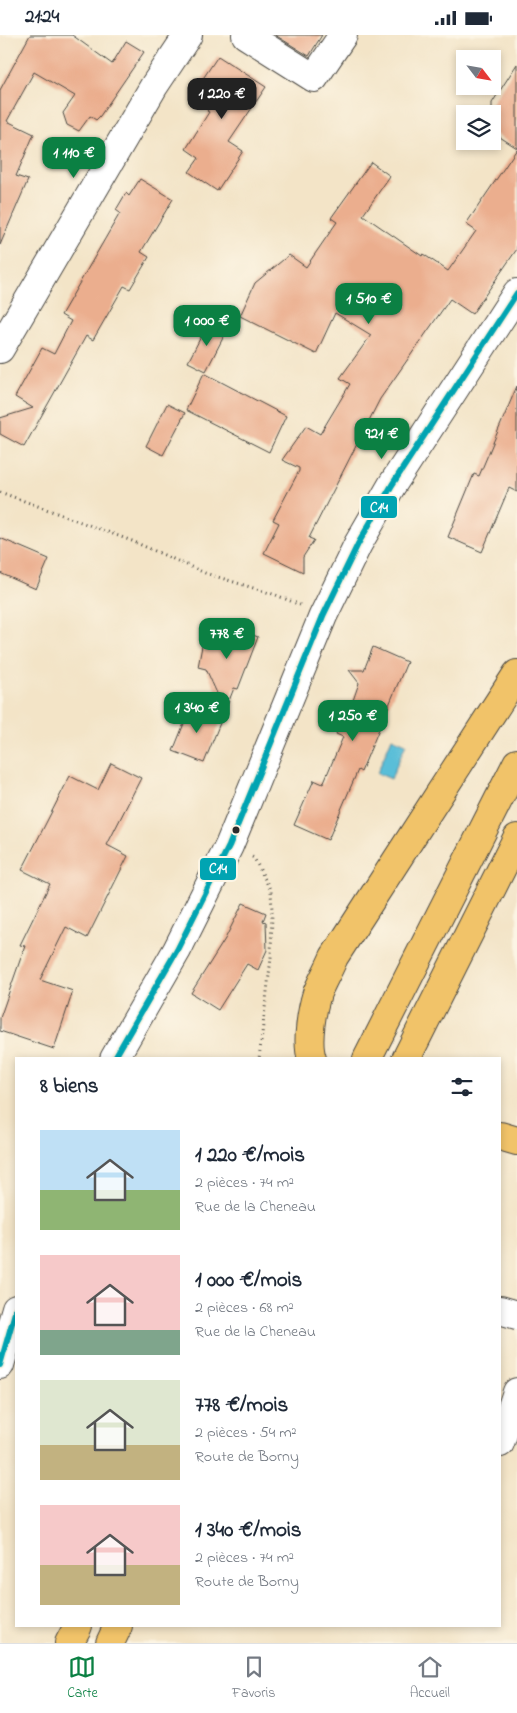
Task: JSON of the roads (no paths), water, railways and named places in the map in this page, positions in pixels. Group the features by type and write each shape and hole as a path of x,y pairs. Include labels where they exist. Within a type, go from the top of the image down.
{"highway":[{"path":"311,1057 311,1025 317,993 334,957 517,674"},
{"path":"368,1057 517,763"},
{"path":"407,1057 517,838"},
{"path":"501,1136 517,1141"},
{"path":"69,1643 77,1627"},
{"path":"110,1643 118,1627"}],"street":[{"path":"0,349 154,86 188,35"},
{"path":"246,35 314,79 343,35"},
{"path":"115,1057 177,950 229,846 323,616 358,544 392,485 517,293"},
{"path":"501,1310 517,1315"},
{"path":"0,1365 15,1312"},
{"path":"501,1440 517,1392"}],"water":[{"path":"392,738 406,744 391,779 377,773"}]}
